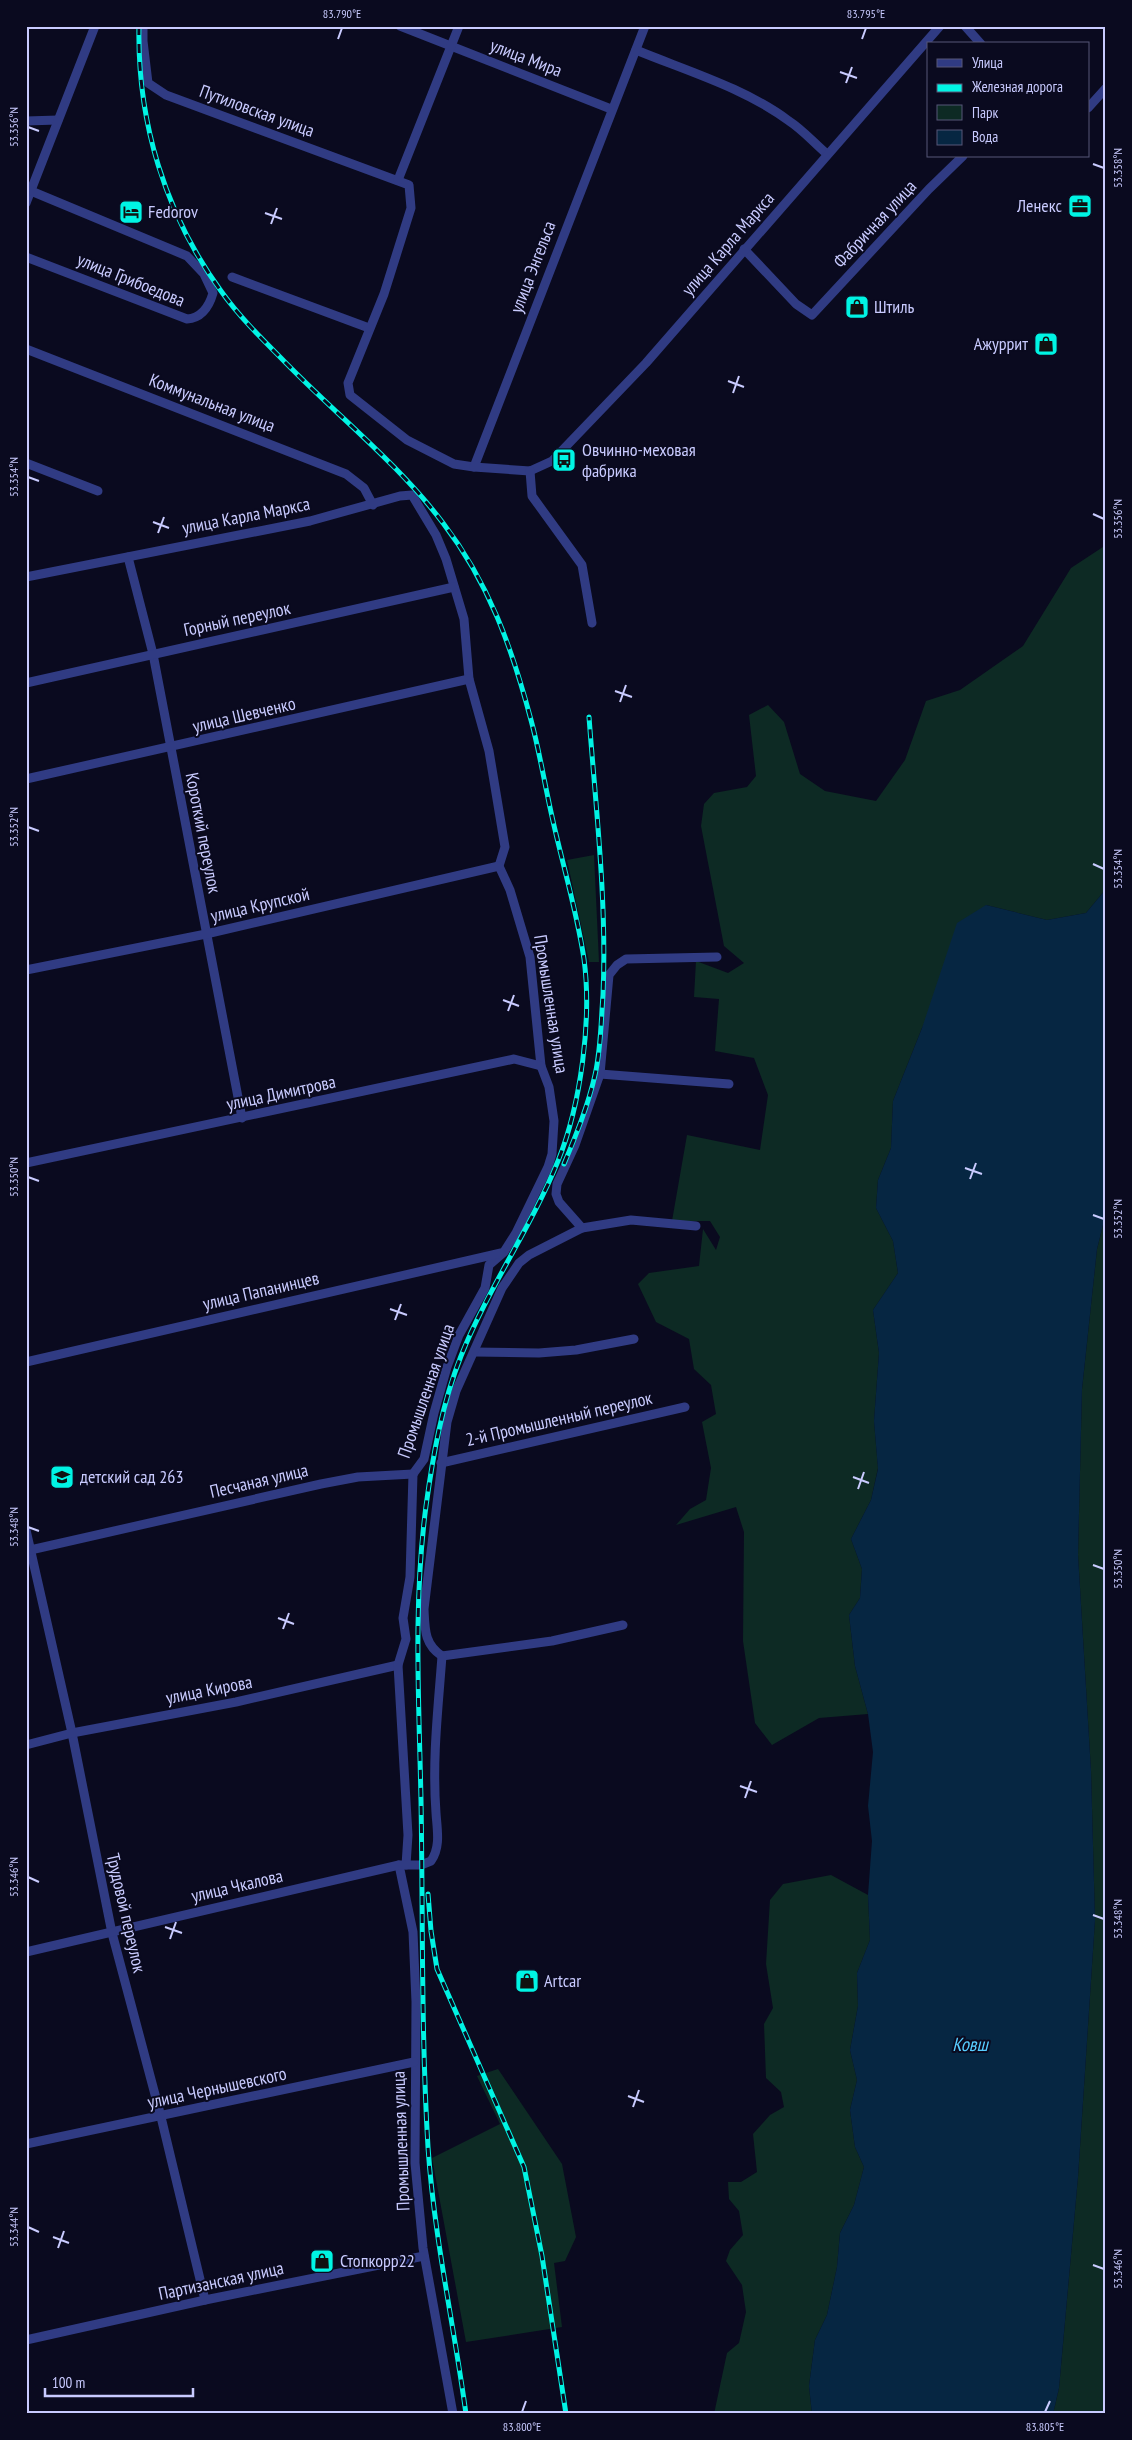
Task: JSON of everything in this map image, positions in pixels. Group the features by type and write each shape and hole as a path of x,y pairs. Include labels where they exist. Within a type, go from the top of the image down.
{"street":[{"path":"26,203 95,26"},
{"name":"Путиловская улица","path":"143,26 148,83 166,95 409,185 411,208 384,294 369,328"},
{"name":"улица Мира","path":"400,26 611,109"},
{"path":"398,180 459,26"},
{"name":"улица Энгельса","path":"474,466 611,109 645,26"},
{"name":"улица Карла Маркса","path":"530,471 552,461 646,363 826,154 940,26"},
{"path":"965,26 978,42"},
{"path":"636,50 732,89 766,106 790,121 826,154"},
{"path":"1090,106 1106,88"},
{"path":"26,121 58,120"},
{"name":"Фабричная улица","path":"744,249 796,304 812,315 960,158"},
{"name":"улица Грибоедова","path":"26,257 187,319 195,319 203,312 210,302 213,293 204,274 187,256 31,190"},
{"path":"232,277 369,328 348,383 350,395 407,440 454,464 530,471 532,496 582,566 592,623"},
{"name":"Коммунальная улица","path":"26,349 346,474 364,488 373,505"},
{"path":"26,463 98,490"},
{"name":"улица Карла Маркса","path":"26,577 310,521 400,496 412,495 418,501 427,522 436,535 446,559 454,587"},
{"name":"Короткий переулок","path":"128,556 153,654 242,1118"},
{"path":"454,587 464,619 469,679 489,751 505,847 500,866"},
{"name":"Горный переулок","path":"26,683 454,587"},
{"name":"улица Шевченко","path":"26,779 469,679"},
{"name":"улица Крупской","path":"26,970 206,934 500,866"},
{"name":"Промышленная улица","path":"413,1474 424,1459 434,1413 459,1335 485,1288 489,1265 504,1252 516,1233 552,1154 552,1106 541,1066 530,957 510,890 500,866"},
{"path":"582,1228 559,1202 556,1194 557,1184 576,1145 600,1074 609,974 616,964 626,959 717,957"},
{"name":"улица Димитрова","path":"26,1163 514,1059 541,1066"},
{"path":"600,1074 729,1084"},
{"name":"Промышленная улица","path":"442,1656 433,1650 426,1640 424,1609 426,1577 434,1538 435,1505 447,1422 456,1391 502,1288 519,1263 529,1255 582,1228 631,1220 696,1226"},
{"name":"улица Папанинцев","path":"26,1362 504,1252"},
{"path":"475,1352 539,1353 576,1350 634,1339"},
{"name":"2-й Промышленный переулок","path":"441,1463 685,1407"},
{"path":"398,1665 406,1639 404,1618 410,1577 413,1474"},
{"name":"Песчаная улица","path":"29,1550 330,1482 358,1477 413,1474"},
{"name":"Трудовой переулок","path":"26,1530 72,1733 112,1932 161,2117 205,2300"},
{"path":"442,1656 552,1641 624,1625"},
{"name":"улица Чкалова","path":"26,1952 403,1865 422,1865 431,1861 436,1851 438,1837 433,1769 442,1656"},
{"name":"Промышленная улица","path":"398,1665 408,1835 403,1865 413,1932 416,2002 414,2062 415,2163 424,2256 453,2414"},
{"name":"улица Кирова","path":"26,1746 72,1733 236,1702 398,1665"},
{"name":"улица Чернышевского","path":"26,2144 414,2062"},
{"name":"Партизанская улица","path":"26,2340 205,2300 424,2256"}],"green space":[{"path":"1106,545 1106,889 1086,913 1047,920 986,905 922,1028 893,1101 891,1148 878,1180 876,1208 893,1241 898,1273 873,1310 879,1353 874,1421 878,1468 871,1500 851,1539 862,1569 860,1598 849,1615 855,1666 868,1714 819,1718 772,1745 755,1723 743,1641 744,1532 736,1507 676,1525 690,1509 706,1500 711,1468 702,1422 716,1414 711,1385 694,1369 689,1339 656,1322 638,1284 649,1273 699,1266 703,1229 716,1250 720,1237 710,1221 672,1221 687,1135 760,1150 768,1095 754,1058 715,1051 719,999 694,997 696,961 728,973 744,963 724,946 701,826 704,804 714,793 747,787 756,776 749,715 768,705 784,722 800,774 825,791 876,801 905,760 926,701 960,690 1023,646 1071,568"},
{"path":"594,855 599,962 589,962 567,860"},
{"path":"1106,1213 1106,2414 1053,2414 1059,2388 1078,2177 1095,1920 1091,1771 1078,1555 1082,1389 1097,1249"},
{"path":"831,1875 868,1895 870,1940 857,1973 858,2006 850,2050 857,2080 850,2110 855,2147 864,2167 854,2205 840,2233 837,2267 827,2315 815,2340 809,2386 812,2414 714,2414 727,2353 739,2343 746,2312 742,2285 726,2261 730,2250 743,2235 739,2211 729,2199 728,2182 741,2182 757,2172 753,2134 770,2115 784,2107 781,2092 766,2078 764,2024 773,2008 766,1964 770,1900 783,1884"},
{"path":"498,2069 562,2164 576,2237 565,2261 554,2263 562,2327 466,2342 432,2158 500,2124 477,2076"}],"water":[{"name":"Ковш","path":"1106,889 1106,1213 1097,1249 1082,1389 1078,1555 1091,1771 1095,1920 1078,2177 1059,2388 1053,2414 812,2414 809,2386 815,2340 827,2315 837,2267 840,2233 854,2205 864,2167 855,2147 850,2110 857,2080 850,2050 858,2006 857,1973 870,1940 868,1895 872,1841 868,1806 873,1752 868,1714 855,1666 849,1615 860,1598 862,1569 851,1539 871,1500 878,1469 874,1421 879,1353 873,1310 898,1273 893,1241 876,1208 878,1180 891,1148 893,1101 922,1028 957,923 986,905 1047,920 1086,913"}],"railway":[{"path":"139,26 143,97 149,131 158,165 170,198 184,230 201,261 221,291 250,326 301,378 386,458 425,501 459,546 486,593 507,642 524,693 578,924 584,959 587,1008 583,1061 573,1114 558,1161 547,1186 484,1306 454,1374 443,1411 435,1449 426,1506 419,1579 418,1689 423,2017 428,2147 439,2248 466,2414"},
{"path":"564,1164 585,1109 595,1075 600,1045 603,995 602,891 589,717"},
{"path":"428,1894 437,1969 524,2167 542,2256 566,2414"}],"place":[{"name":"Ленекс","path":"1080,206"},
{"name":"Fedorov","path":"131,212"},
{"name":"Штиль","path":"857,307"},
{"name":"Ажуррит","path":"1046,344"},
{"name":"Овчинно-меховая фабрика","path":"564,460"},
{"name":"детский сад 263","path":"62,1477"},
{"name":"Artcar","path":"527,1981"},
{"name":"Стопкорр22","path":"322,2261"}]}
